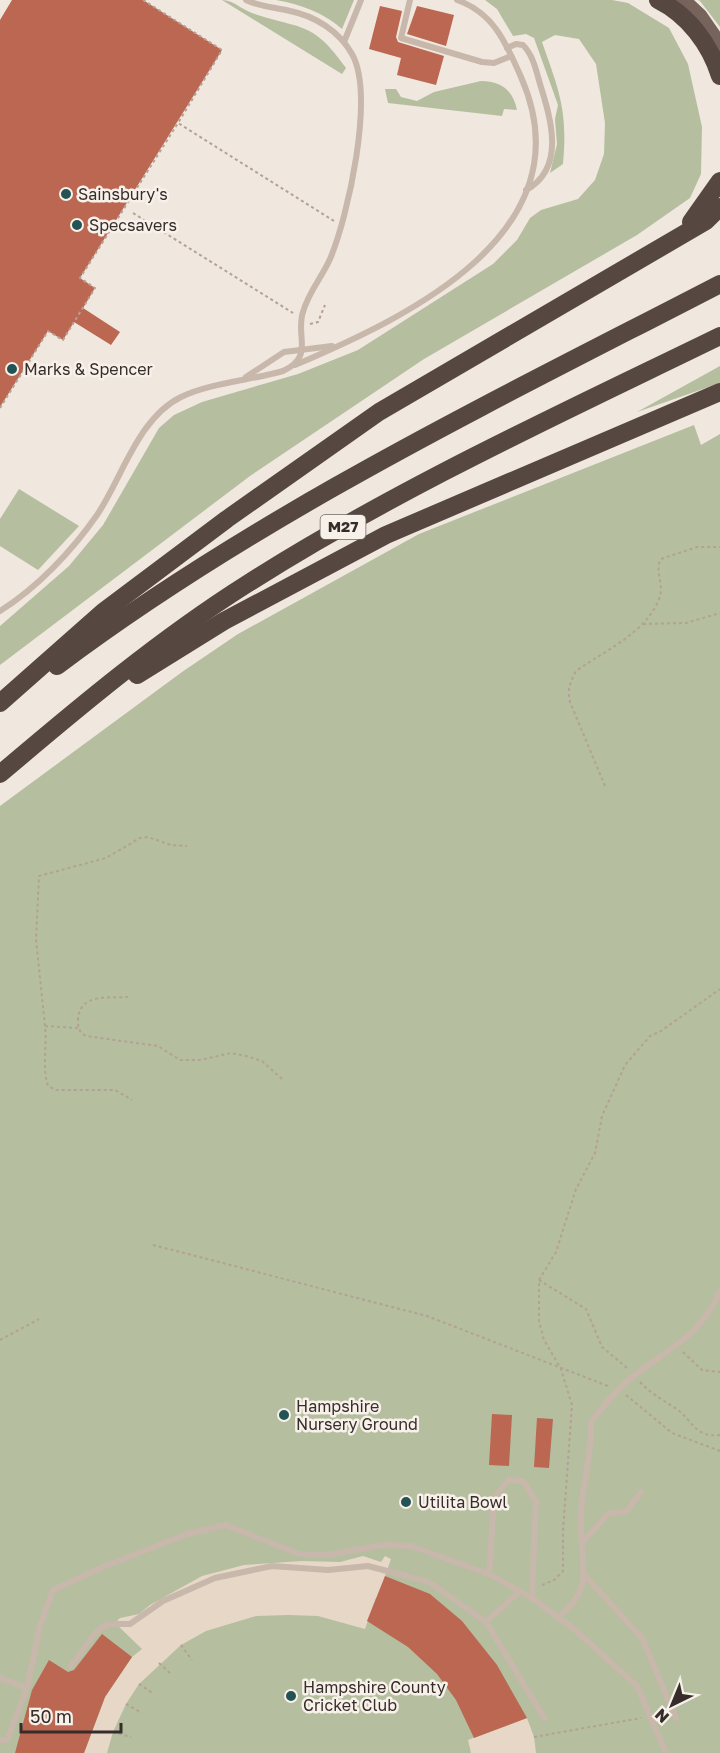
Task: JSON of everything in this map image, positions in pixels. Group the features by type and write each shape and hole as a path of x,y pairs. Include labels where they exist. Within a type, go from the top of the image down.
{"highway":[{"path":"658,0 674,8 702,37 720,76"},
{"path":"670,242 693,220 720,181"},
{"path":"0,703 103,612 227,519 378,412 706,221 720,207"},
{"name":"M27","path":"0,709 68,658 224,553 415,442 720,284"},
{"name":"M27","path":"0,774 58,724 157,647 247,584 400,493 720,336"},
{"name":"M27","path":"58,724 224,621 386,535 720,392"}],"main road":[{"path":"682,0 700,16 720,45"}],"lane":[{"path":"246,0 310,17 333,31 344,42 358,69 359,103 353,177 342,224 329,259 301,318 302,348 291,367"},
{"path":"344,42 361,0"},
{"path":"410,0 401,38 482,62 494,63 511,56"},
{"path":"0,611 52,568 96,516 142,435 159,414 180,397 291,367 351,340 454,279 482,258 506,229 526,190 534,155 534,122 527,91 507,48 486,15 457,0"},
{"path":"507,48 516,44 523,45 531,56 551,124 552,147 547,169 538,183 526,190"},
{"path":"237,382 284,352 302,348 326,348 351,340"},
{"path":"558,1618 581,1590 583,1574 581,1519 585,1471 592,1442 591,1422 634,1375 700,1326 712,1309 720,1291"},
{"path":"489,1574 494,1498 508,1480 523,1481 536,1502 532,1598"},
{"path":"582,1543 608,1514 627,1511 641,1492"},
{"path":"0,1740 7,1740 27,1688 40,1626 53,1590 103,1567 187,1534 225,1526 299,1554 327,1555 384,1545 411,1546 489,1574 532,1598 637,1686 666,1753"},
{"path":"71,1666 95,1633 108,1624 130,1624 163,1602 215,1578 272,1566 328,1570 368,1566 429,1582 486,1622 543,1718"},
{"path":"583,1574 642,1638 676,1718"},
{"path":"486,1622 519,1592"},
{"path":"0,1678 27,1688"}],"path":[{"path":"0,408 48,331 63,340 95,288 80,278 222,50 143,0"},
{"path":"178,123 332,220 342,224"},
{"path":"133,213 312,325 318,322 325,305"},
{"path":"605,786 567,690 576,671 642,624 660,598 662,588 658,564 661,559 697,547 720,547"},
{"path":"642,624 686,622 720,613"},
{"path":"132,1100 115,1090 56,1090 48,1086 44,1071 48,1050 36,939 39,876 106,858 140,838 148,837 171,845 187,846"},
{"path":"532,1589 554,1580 563,1571 563,1531 572,1405 561,1369 544,1340 539,1322 540,1280 556,1252 576,1189 595,1153 602,1116 625,1065 650,1036 661,1032 720,989"},
{"path":"78,1028 78,1013 86,1002 92,999 129,997"},
{"path":"45,1026 78,1028 86,1036 158,1046 180,1060 200,1060 231,1053 246,1056 262,1061 283,1080"},
{"path":"153,1245 427,1316 619,1390 672,1433 720,1451"},
{"path":"540,1280 586,1310 607,1353 634,1375 645,1388 681,1412 688,1424 700,1431 720,1435"},
{"path":"0,1340 39,1319"},
{"path":"676,1346 702,1370 720,1372"},
{"path":"181,1645 192,1660"},
{"path":"159,1663 172,1675"},
{"path":"139,1684 154,1694"},
{"path":"126,1704 142,1713"},
{"path":"534,1737 650,1716"},
{"path":"112,1732 131,1737"}],"green space":[{"path":"222,0 230,1 252,13 305,29 324,42 346,68 342,74"},
{"path":"276,0 354,0 342,29 311,10"},
{"path":"485,0 612,0 628,3 669,28 688,64 702,127 701,174 690,198 637,235 424,359 250,476 0,665 0,626 69,566 103,525 159,428 174,415 202,402 298,374 358,350 493,264 517,240 530,218 541,210 578,199 595,180 604,154 605,123 596,64 579,39 555,35 542,42 561,101 564,129 563,164 550,173 557,144 555,119 558,105 534,38 526,34 513,36 497,9"},
{"path":"698,0 720,0 720,27 700,1"},
{"path":"488,81 505,88 512,97 517,110 504,109 502,116 388,103 385,89 396,89 401,97 417,101 434,92"},
{"path":"720,366 720,383 637,412"},
{"path":"694,425 701,445 720,434 720,1753 0,1753 0,806 182,672 238,634 419,534"},
{"path":"19,489 79,526 38,570 0,546 0,519"}],"shaded area":[{"path":"363,1556 381,1562 385,1556 391,1559 382,1585 513,1723 527,1718 534,1737 536,1753 471,1753 468,1740 500,1727 376,1598 365,1629 318,1616 289,1615 256,1616 206,1631 181,1645 139,1684 126,1704 113,1732 107,1753 84,1753 105,1697 132,1657 142,1649 115,1623 120,1618 139,1614 150,1605 202,1576 244,1565 302,1561 340,1562"}],"building":[{"name":"Sainsbury's","path":"12,0 143,0 222,50 80,278 95,288 83,308 120,332 111,345 74,322 63,340 48,331 0,407 0,20"},
{"path":"380,6 402,11 396,37 398,42 444,56 436,85 397,75 401,58 369,49"},
{"path":"417,6 454,15 446,46 407,34"},
{"path":"492,1414 512,1415 509,1466 489,1465"},
{"path":"537,1418 553,1419 549,1468 534,1467"},
{"path":"385,1576 430,1594 462,1621 497,1665 527,1718 474,1738 456,1700 437,1674 408,1647 367,1621"},
{"path":"102,1634 132,1657 105,1697 84,1753 15,1753 32,1690 49,1660 68,1672 74,1670"}],"place":[{"name":"Sainsbury's","path":"66,194"},
{"name":"Specsavers","path":"77,225"},
{"name":"Marks & Spencer","path":"12,369"},
{"name":"Hampshire Nursery Ground","path":"284,1415"},
{"name":"Utilita Bowl","path":"406,1502"},
{"name":"Hampshire County Cricket Club","path":"291,1696"}]}
